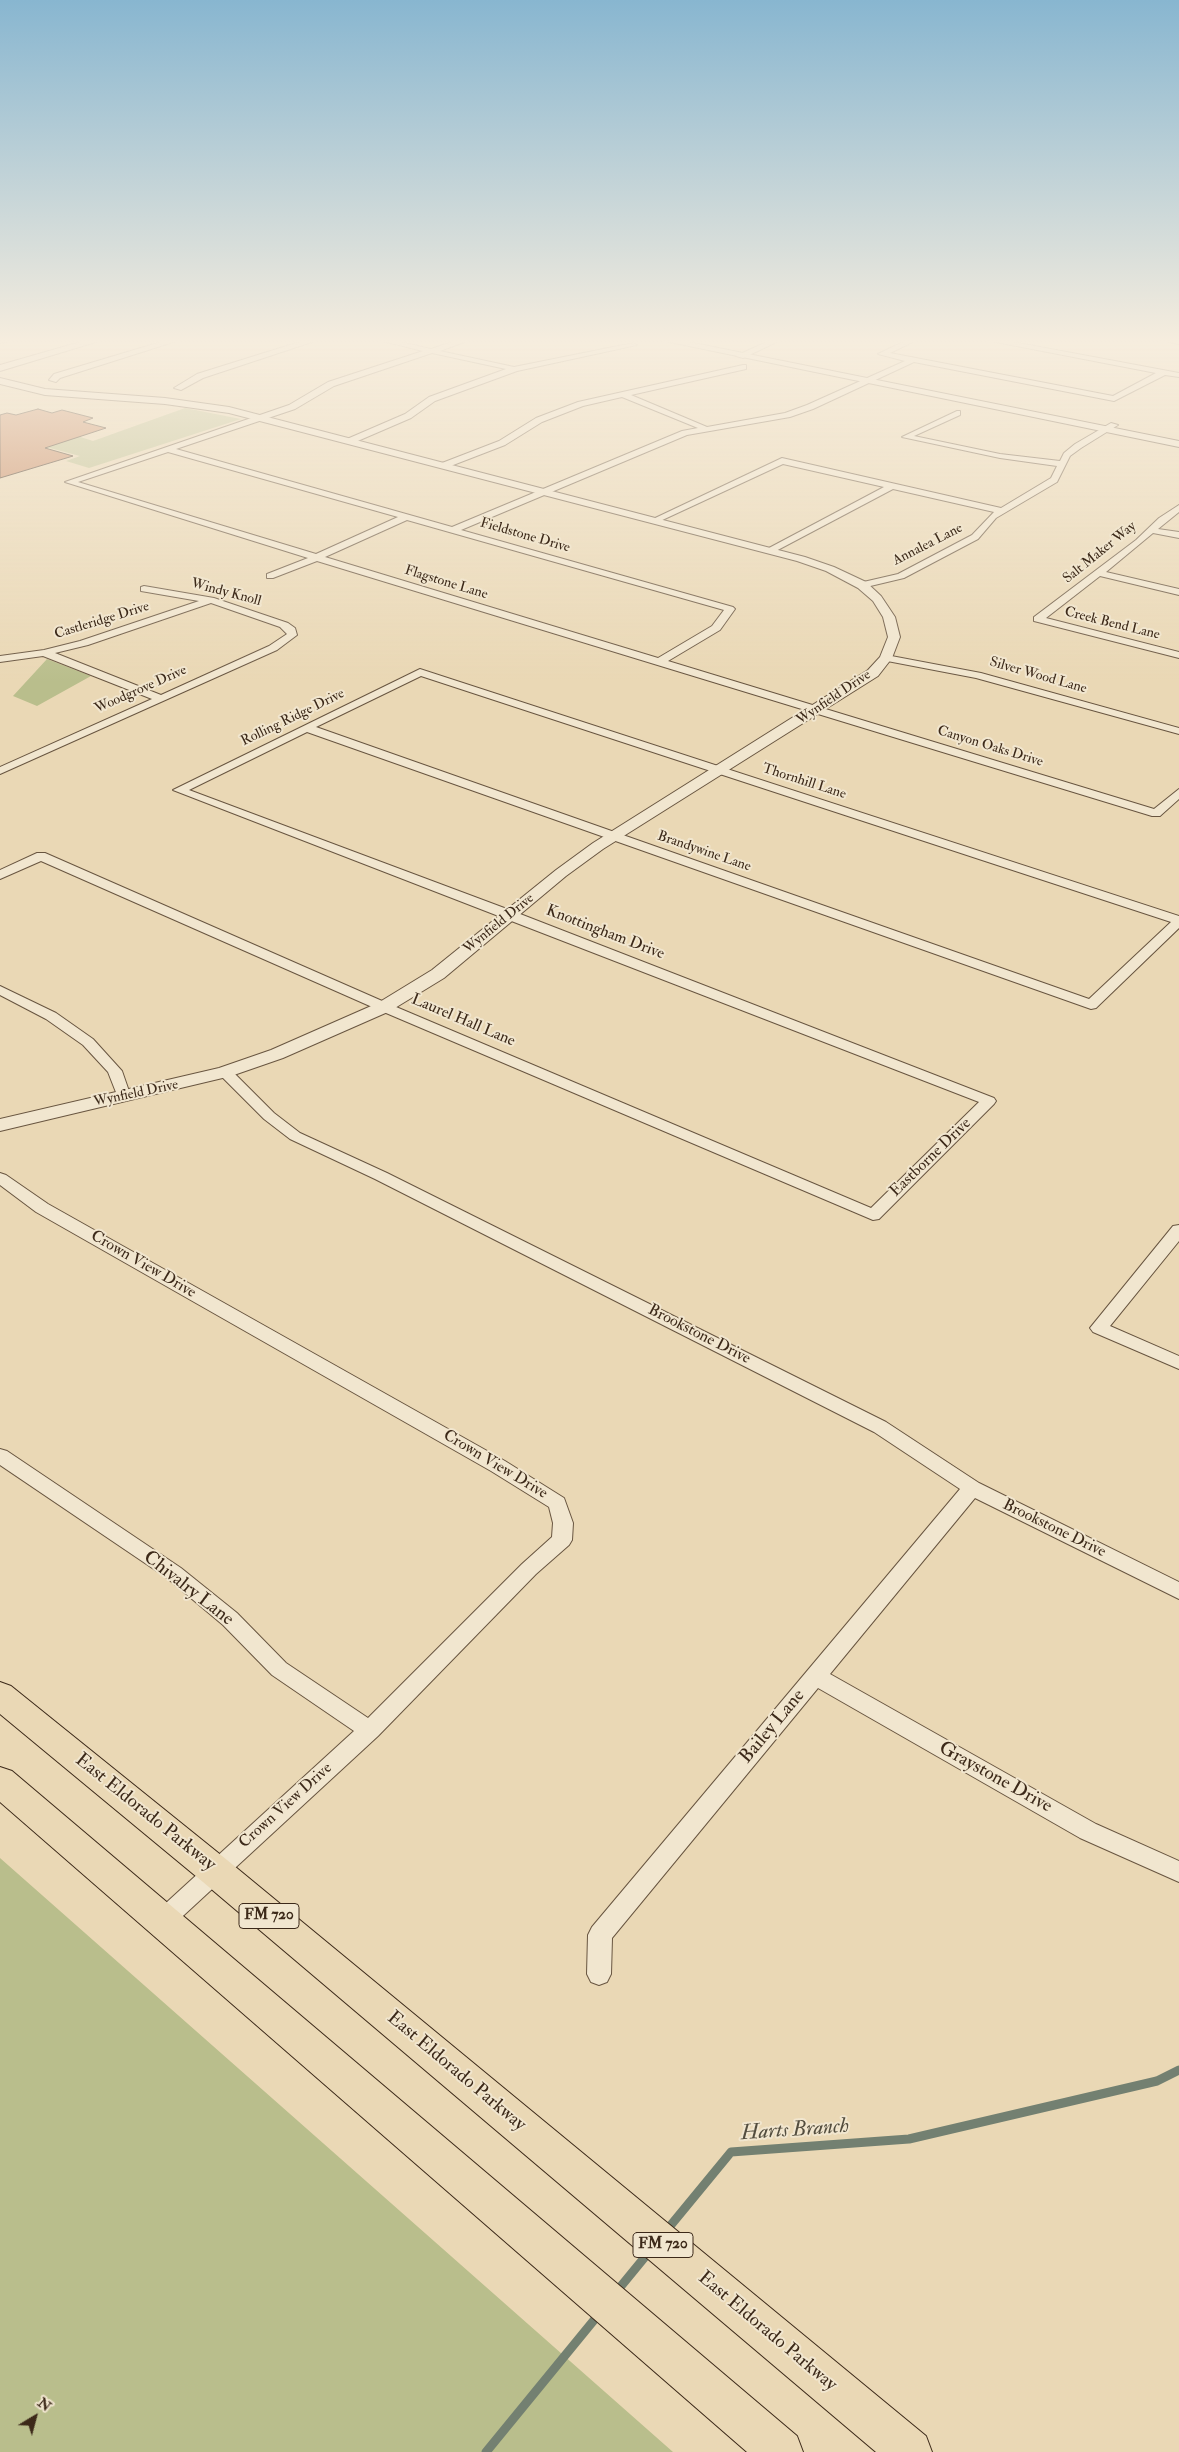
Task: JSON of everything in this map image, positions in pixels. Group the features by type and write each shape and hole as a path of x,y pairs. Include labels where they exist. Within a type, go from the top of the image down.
{"main road":[{"name":"East Eldorado Parkway","path":"0,1695 215,1871 910,2452"},
{"path":"0,1781 781,2452"}],"street":[{"name":"Flagstone Lane","path":"158,452 69,482 815,710"},
{"name":"Fieldstone Drive","path":"180,452 730,609 716,628 659,662"},
{"name":"Wynfield Drive","path":"0,1126 225,1072 277,1054 384,1007 438,974 561,873 615,836 872,673 886,658 894,638 889,617 877,599 862,585 830,569 772,550 395,452"},
{"path":"445,465 478,452"},
{"path":"454,530 639,452"},
{"path":"982,452 1062,464"},
{"name":"Annalea Lane","path":"862,585 901,576 926,565 975,537 993,516 1054,480 1070,452"},
{"path":"655,520 782,461 1003,511"},
{"path":"772,550 892,486"},
{"name":"Salt Maker Way","path":"1038,619 1139,542 1150,530 1179,508"},
{"path":"270,576 317,558 406,517"},
{"path":"1150,530 1179,535"},
{"path":"1099,573 1179,592"},
{"name":"Windy Knoll","path":"144,589 211,600 284,625 291,630 292,635"},
{"name":"Castleridge Drive","path":"0,659 44,653 84,643 211,600"},
{"name":"Creek Bend Lane","path":"1038,619 1179,655"},
{"name":"Woodgrove Drive","path":"0,771 273,648 292,635"},
{"path":"44,653 160,698"},
{"name":"Silver Wood Lane","path":"886,658 977,675 1179,731"},
{"name":"Rolling Ridge Drive","path":"180,790 420,672"},
{"name":"Thornhill Lane","path":"420,672 1179,920"},
{"name":"Canyon Oaks Drive","path":"815,710 1156,813 1179,793"},
{"name":"Brandywine Lane","path":"306,728 1092,1005 1179,920"},
{"name":"Knottingham Drive","path":"180,790 510,914 989,1101"},
{"name":"Laurel Hall Lane","path":"0,875 41,856 384,1007 873,1215"},
{"path":"0,990 51,1016 88,1042 115,1071 124,1096"},
{"name":"Brookstone Drive","path":"225,1072 269,1116 295,1136 381,1176 880,1427 972,1488 1179,1591"},
{"name":"Eastborne Drive","path":"873,1215 989,1101"},
{"name":"Crown View Drive","path":"0,1178 42,1208 498,1466 558,1502 564,1523 562,1540 522,1575 370,1730 163,1920"},
{"path":"1179,1230 1099,1328 1179,1363"},
{"name":"Chivalry Lane","path":"0,1456 174,1573 230,1619 279,1669 370,1730"},
{"name":"Bailey Lane","path":"599,1974 600,1935 972,1488"},
{"name":"Graystone Drive","path":"815,1676 1088,1831 1179,1872"}],"green space":[{"path":"66,452 137,452 89,468 66,461 80,456"},
{"path":"47,659 91,676 37,706 13,696"},
{"path":"0,1858 673,2452 0,2452"}],"building":[{"path":"0,452 60,452 73,456 0,478"}],"waterway":[{"name":"Harts Branch","path":"666,2231 731,2152 909,2139 1157,2081 1179,2070"},
{"name":"Harts Branch","path":"617,2291 649,2252"},
{"name":"Harts Branch","path":"486,2452 599,2314"}]}
